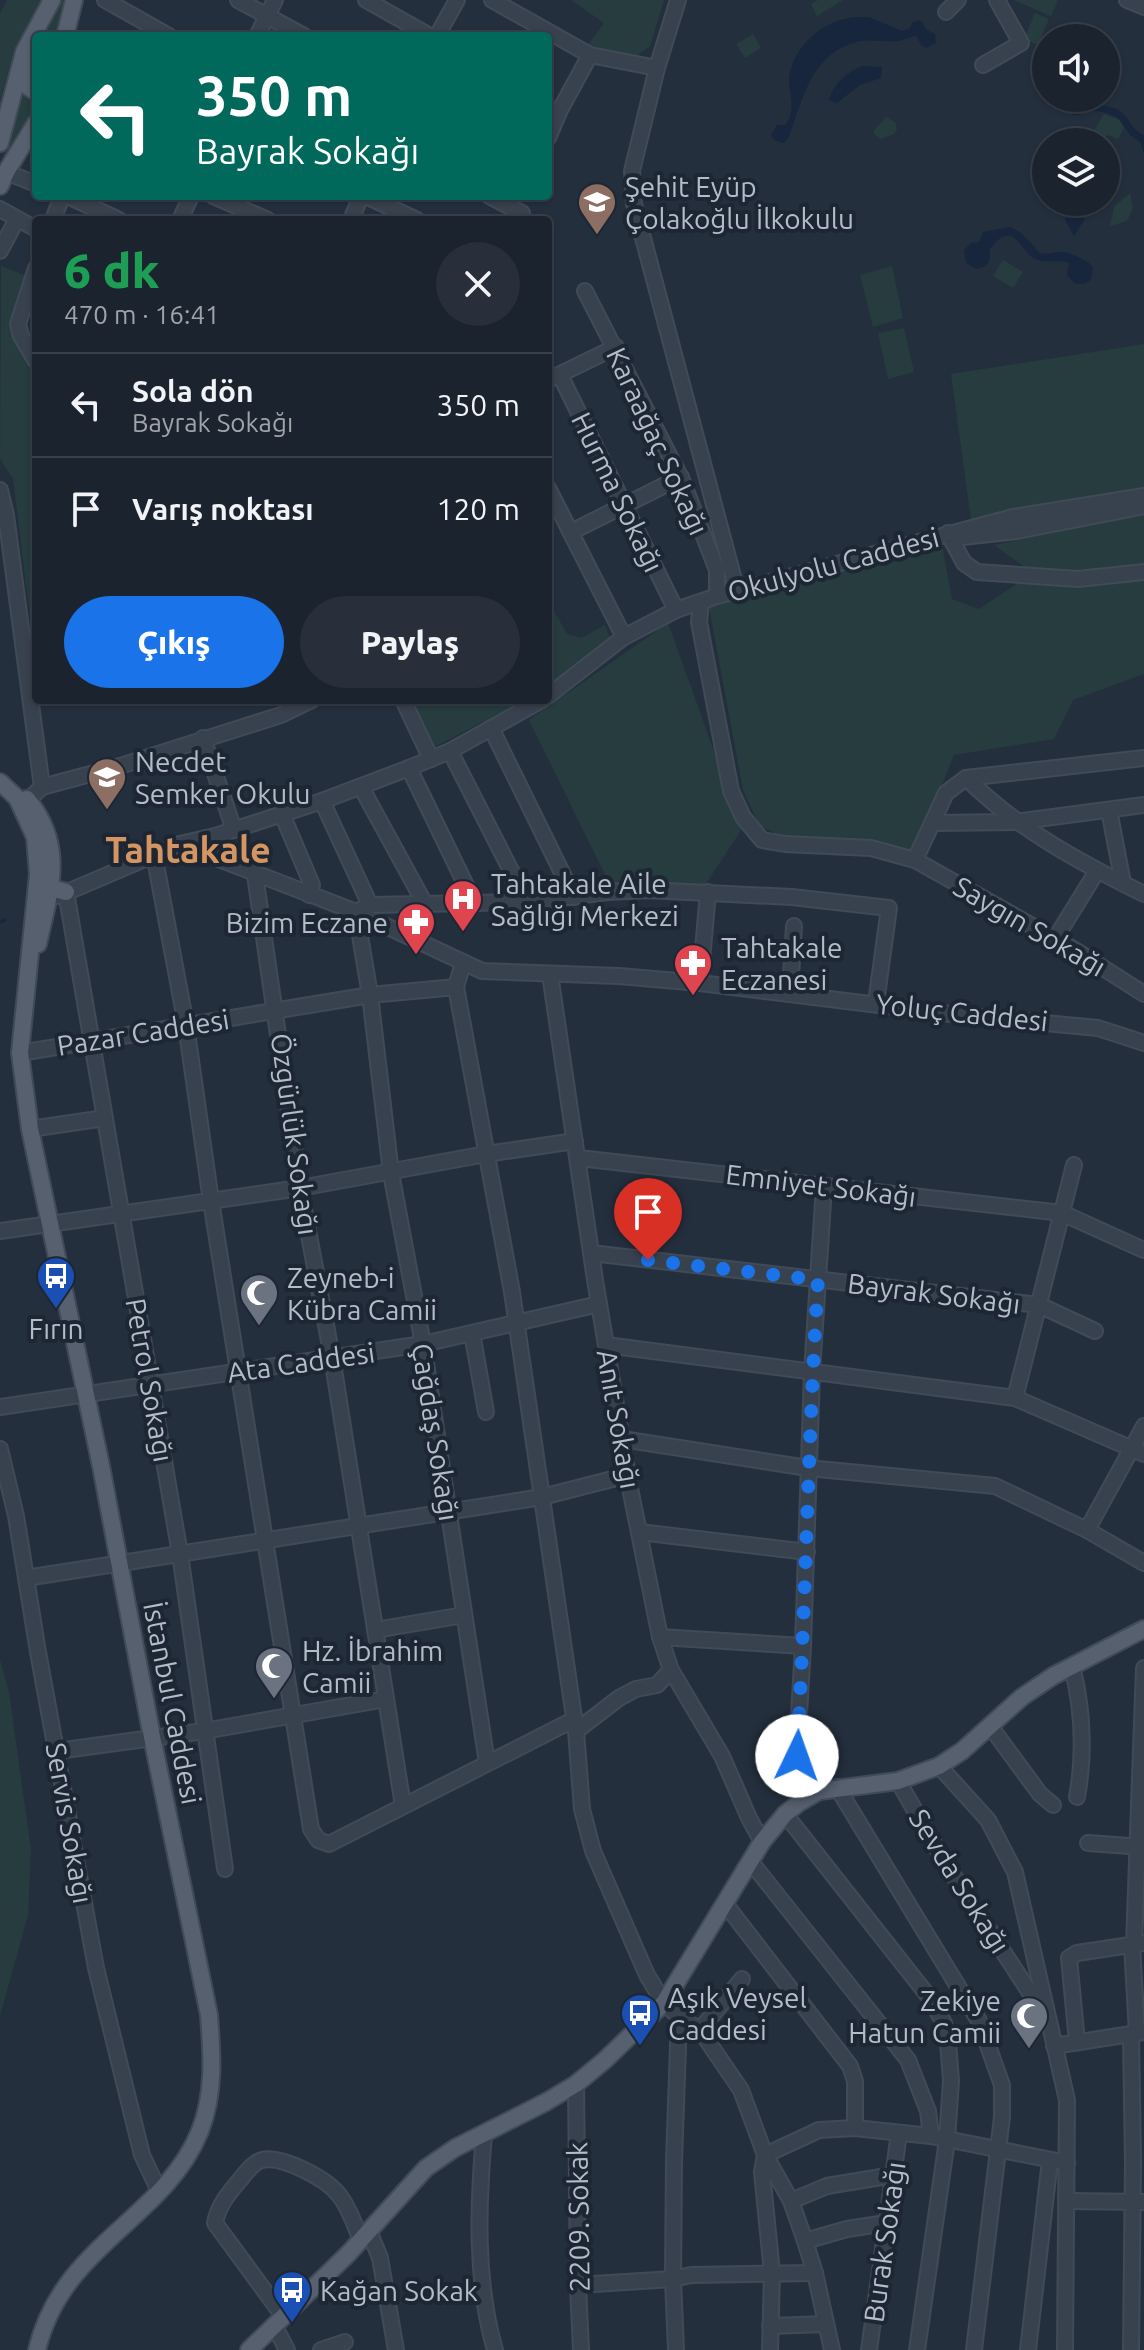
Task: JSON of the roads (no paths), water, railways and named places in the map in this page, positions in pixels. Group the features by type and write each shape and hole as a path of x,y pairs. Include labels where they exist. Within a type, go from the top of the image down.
{"main road":[{"path":"34,32 52,0"},
{"path":"66,32 74,0"},
{"path":"37,32 39,23"},
{"path":"0,143 24,52 32,37"},
{"path":"32,49 25,75 27,86 32,89"},
{"path":"3,179 32,130"},
{"name":"İstanbul Caddesi","path":"2,783 25,803 47,832 53,859 55,894 24,1012"},
{"name":"İstanbul Caddesi","path":"25,803 35,837 38,874 20,1053 30,1129 209,2015 212,2060 210,2092 200,2130 182,2164 159,2191 77,2270 58,2297 43,2327 37,2350"},
{"path":"32,922 41,900 55,894 44,880 36,848"},
{"path":"249,2350 365,2235 426,2168 455,2148 576,2084 664,2003 762,1842 785,1814 819,1791 898,1781 939,1766 962,1751 1022,1697 1072,1666 1144,1629"}],"street":[{"path":"105,0 162,32"},
{"path":"238,0 296,32"},
{"path":"259,32 275,0"},
{"path":"366,0 423,32"},
{"path":"439,32 457,0"},
{"path":"492,0 549,32"},
{"path":"678,0 657,68 632,171 634,204 737,591"},
{"path":"946,12 958,0"},
{"path":"983,65 1021,43 997,0"},
{"path":"1127,0 1144,7"},
{"path":"552,34 590,55 657,68"},
{"path":"554,106 590,55"},
{"path":"3,179 32,183"},
{"path":"74,200 110,216"},
{"path":"222,200 259,216"},
{"path":"373,200 408,216"},
{"path":"495,200 520,216"},
{"path":"0,209 32,227"},
{"path":"0,251 17,219"},
{"path":"32,280 18,324 32,354"},
{"name":"Karaağaç Sokağı","path":"585,291 681,477 717,570 717,596"},
{"path":"554,377 616,347"},
{"name":"Hurma Sokağı","path":"554,377 625,505 676,610"},
{"path":"571,532 681,477"},
{"path":"0,490 31,680"},
{"path":"552,496 624,637"},
{"name":"Okulyolu Caddesi","path":"552,693 624,637 676,610 717,596 1013,517 1144,496"},
{"path":"1144,506 1017,531 949,536 964,563 977,572 1078,579 1144,572"},
{"name":"Saygın Sokağı","path":"701,602 699,622 731,791 750,827 762,840 871,848 915,860 1055,939 1144,994"},
{"path":"33,704 42,787"},
{"path":"25,803 42,787 281,715 304,704"},
{"path":"405,704 431,759"},
{"path":"55,894 106,869 117,869 180,844 322,801 409,768 450,751 535,704"},
{"path":"491,728 574,897"},
{"path":"203,738 234,830"},
{"path":"450,751 527,902"},
{"path":"915,860 946,793 966,778 1144,758"},
{"path":"409,768 475,904"},
{"path":"966,778 1015,822 1097,871 1144,894"},
{"path":"361,787 425,904"},
{"name":"Çağdaş Sokağı","path":"322,801 363,908 391,1173 423,1344 487,1763"},
{"path":"933,823 1015,822 1144,805"},
{"path":"1109,810 1123,883"},
{"path":"282,814 312,885 309,895"},
{"name":"Yoluç Caddesi","path":"180,844 309,895 363,908 482,971 700,983 951,1014 1098,1028 1144,1043"},
{"path":"154,854 186,1025 311,1829 318,1840 329,1844 487,1763 576,1725 636,1689 657,1685 671,1670"},
{"path":"1055,939 1097,871"},
{"name":"Özgürlük Sokağı","path":"255,875 277,1011 300,1188 332,1357 403,1806"},
{"path":"363,908 527,902 608,892 708,892 792,897 889,908 876,1003"},
{"path":"700,983 708,892"},
{"name":"Petrol Sokağı","path":"55,894 93,1041 180,1554 225,1869"},
{"path":"790,994 794,926"},
{"path":"463,963 456,987 516,1323 576,1725 582,1809 593,1851 638,1956 664,2003 700,2030 741,2090 765,2155 791,2201 815,2273 832,2350"},
{"name":"Anıt Sokağı","path":"550,974 599,1304 660,1637 671,1670 722,1756 762,1842"},
{"name":"Pazar Caddesi","path":"20,1053 370,995 456,987"},
{"path":"30,1129 105,1118"},
{"path":"0,1231 300,1188 575,1141"},
{"name":"Emniyet Sokağı","path":"579,1158 1062,1213 1144,1250"},
{"path":"1015,1398 1074,1165"},
{"path":"800,1802 795,1784 807,1552 812,1372 824,1186"},
{"name":"Bayrak Sokağı","path":"591,1253 1039,1305 1095,1331"},
{"name":"Ata Caddesi","path":"0,1407 423,1344 599,1304"},
{"path":"472,1333 486,1412"},
{"path":"606,1345 1015,1398 1138,1451"},
{"path":"1087,1530 1138,1451 1144,1426"},
{"path":"622,1439 808,1468 995,1486 1087,1530 1144,1563"},
{"name":"Servis Sokağı","path":"0,1449 16,1516 96,1968 142,2155 159,2191"},
{"path":"26,1578 542,1497 628,1475"},
{"path":"640,1532 807,1552"},
{"path":"375,1630 464,1615"},
{"path":"660,1637 803,1646"},
{"path":"1072,1666 1082,1724 1083,1765 1077,1797"},
{"path":"1131,2350 1138,2202 1137,1944 1144,1668"},
{"path":"57,1751 204,1731 386,1699"},
{"path":"990,1726 1040,1794 1053,1805"},
{"path":"939,1766 988,1820 1015,1872 1067,2100 1065,2350"},
{"name":"Sevda Sokağı","path":"898,1781 944,1861 1048,2021"},
{"path":"837,1787 979,2021 1002,2085 1002,2117 974,2350"},
{"path":"785,1814 929,1997 944,2023 951,2081 947,2140 917,2350"},
{"path":"1088,1843 1140,1847"},
{"path":"751,1862 908,2060 928,2111 931,2136"},
{"path":"726,1905 850,2066 855,2081 855,2128"},
{"path":"1077,2042 1069,1958 1077,1953 1137,1944"},
{"path":"700,2030 742,1979"},
{"path":"676,2350 673,2279 679,2017"},
{"path":"1054,2046 1138,2033"},
{"name":"2209. Sokak","path":"576,2084 581,2350"},
{"path":"765,2155 819,2130 855,2128 931,2136 1067,2163"},
{"name":"Burak Sokağı","path":"869,2350 899,2133"},
{"path":"484,2134 479,2190 481,2263 488,2327 495,2350"},
{"path":"765,2155 762,2172 772,2273 770,2350"},
{"path":"287,2350 278,2320 215,2223 218,2208 260,2160 294,2164 339,2194 380,2258 396,2350"},
{"path":"1028,2350 1050,2160"},
{"path":"791,2201 827,2186 893,2175"},
{"path":"1067,2201 1138,2202"},
{"path":"805,2241 847,2229 886,2223"},
{"path":"578,2285 691,2275 815,2273"},
{"path":"770,2326 825,2324"},
{"path":"321,2350 345,2342"}],"water":[{"path":"869,17 902,31 920,20 927,30 935,34 936,43 926,48 916,36 900,41 861,41 830,55 811,79 788,139 783,143 774,140 771,135 777,125 785,125 790,115 790,71 799,51 814,34 834,23"},
{"path":"862,66 882,67 881,78 860,85 837,103 829,100 841,80"},
{"path":"1120,111 1144,135 1144,154 1140,142 1130,135 1118,118 1100,112"},
{"path":"1065,216 1082,216 1085,219 1074,236"},
{"path":"1010,227 1021,233 1040,253 1065,252 1088,262 1093,267 1091,280 1075,284 1067,275 1069,263 1035,259 1010,236 1004,236 989,249 990,257 984,267 976,269 966,263 964,250 971,243 979,242 983,232"}],"waterway":[{"path":"0,922 5,920"}],"place":[{"name":"Şehit Eyüp Çolakoğlu İlkokulu","path":"597,236"},
{"name":"Necdet Semker Okulu","path":"107,811"},
{"name":"Tahtakale Aile Sağlığı Merkezi","path":"463,933"},
{"name":"Bizim Eczane","path":"416,956"},
{"name":"Tahtakale Eczanesi","path":"693,997"},
{"name":"Fırın","path":"56,1310"},
{"name":"Zeyneb-i Kübra Camii","path":"259,1327"},
{"name":"Hz. İbrahim Camii","path":"274,1700"},
{"name":"Aşık Veysel Caddesi","path":"640,2047"},
{"name":"Zekiye Hatun Camii","path":"1029,2050"},
{"name":"Kağan Sokak","path":"292,2324"}],"district":[{"name":"Tahtakale","path":"188,849"}]}
